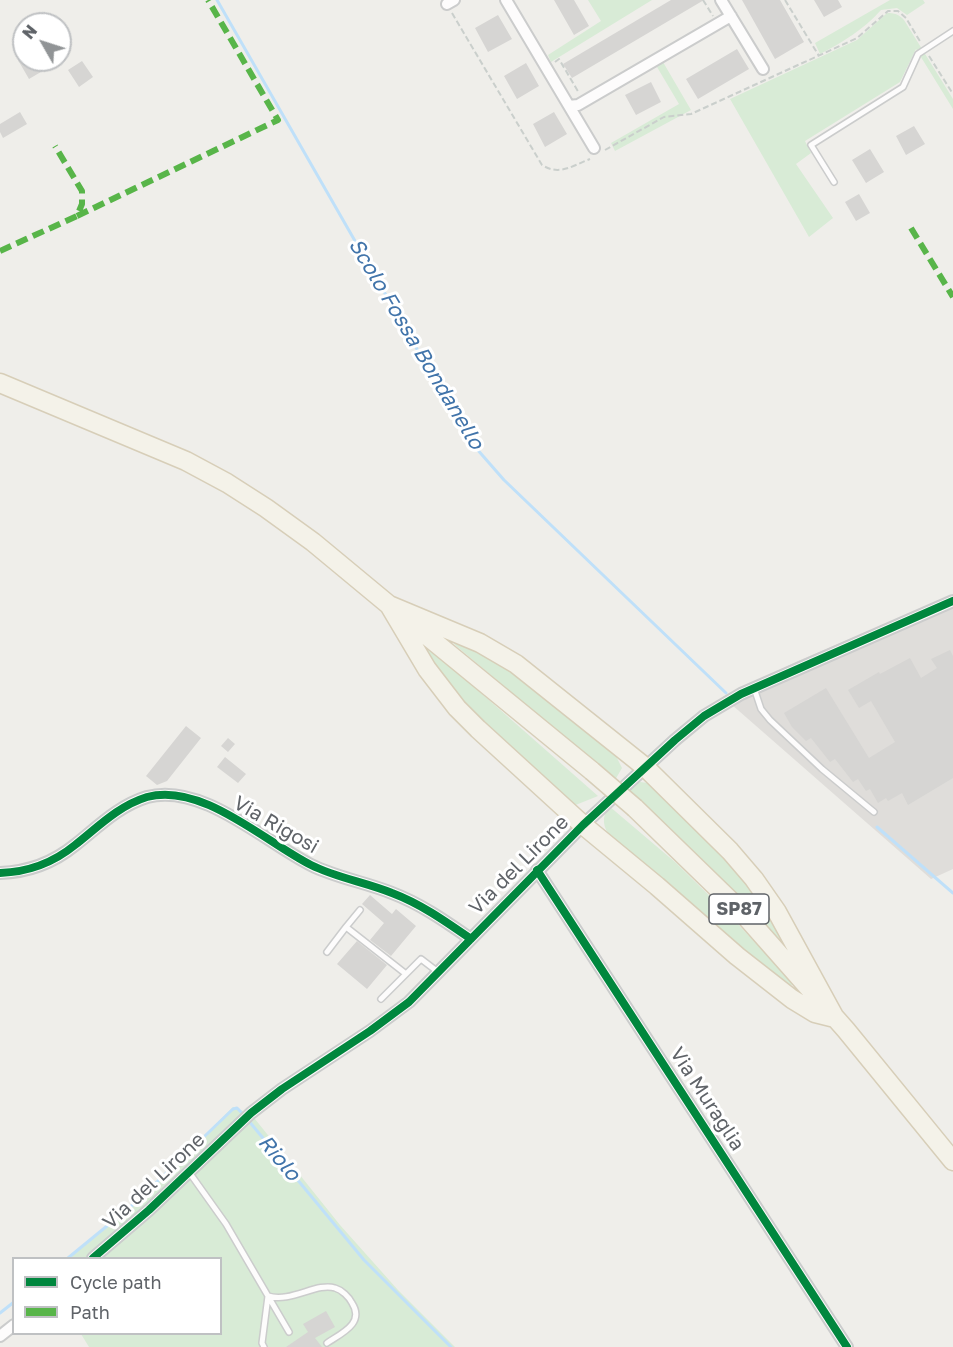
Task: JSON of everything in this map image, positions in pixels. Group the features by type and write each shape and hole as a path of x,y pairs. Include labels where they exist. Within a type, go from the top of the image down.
{"main road":[{"path":"0,383 186,461 227,483 313,542 389,605 480,643 516,664 645,767 730,852 754,879 777,912 835,1018"},
{"path":"389,605 427,669 457,708 478,729 583,825 737,956 792,999 815,1013 835,1018"},
{"name":"SP87","path":"389,605 592,771 740,910 835,1018 953,1161"}],"street":[{"path":"507,0 594,148"},
{"path":"721,0 763,69"},
{"path":"569,106 578,105 730,16"},
{"name":"Via del Lirone","path":"94,1257 246,1118 290,1083 389,1018 409,1002 583,825 704,716 754,688 953,601"},
{"name":"Via Rigosi","path":"0,873 36,867 59,857 112,815 135,802 148,797 166,795 182,797 223,813 309,864 335,876 411,900 471,939"},
{"name":"Via Muraglia","path":"537,870 847,1347"},
{"path":"0,1336 12,1327"}],"lane":[{"path":"834,182 811,145 903,87 918,54 953,31"},
{"path":"754,688 761,709 770,720 822,769 874,812"},
{"path":"327,952 360,910"},
{"path":"346,927 406,974"},
{"path":"381,999 421,959 439,973"},
{"path":"189,1172 226,1224 289,1332"},
{"path":"268,1296 278,1299 328,1286 338,1289 350,1299 356,1309 356,1321 349,1329 327,1343"},
{"path":"264,1347 262,1343 268,1296"}],"path":[{"path":"704,0 714,18"},
{"path":"785,0 819,56"},
{"path":"451,2 542,165 550,170 560,171 589,159 664,117 691,114 819,56 857,38 888,10 898,11 906,18 925,48 936,59 953,94"},
{"path":"546,67 559,59 582,97"}],"shaded area":[{"path":"953,595 953,869 931,879 723,697 798,661"}],"green space":[{"path":"588,0 652,0 551,62 548,55 601,21"},
{"path":"890,0 923,0 925,3 907,15 897,8 881,10 852,35 820,54 815,43"},
{"path":"887,13 896,14 904,20 953,99 953,109 916,49 900,82 805,141 811,153 796,164 833,218 809,237 730,99 857,40"},
{"path":"663,62 691,110 615,151 611,143 679,104 657,67"},
{"path":"414,634 598,796 573,806 457,700"},
{"path":"455,641 506,663 615,754 622,768 615,780 454,644"},
{"path":"640,782 648,783 656,788 757,889 795,958 720,877 627,790"},
{"path":"609,806 675,862 734,920 793,983 789,988 611,838 604,822"},
{"path":"233,1107 251,1114 340,1225 398,1290 455,1347 89,1347 82,1335 222,1335 222,1257 67,1257 131,1208"}],"building":[{"path":"554,0 574,0 589,26 574,35"},
{"path":"671,0 704,0 572,78 563,64"},
{"path":"742,0 780,0 804,42 775,59"},
{"path":"814,0 838,0 842,7 824,17"},
{"path":"498,15 512,39 488,52 475,28"},
{"path":"737,49 749,69 698,99 686,79"},
{"path":"82,61 93,77 79,87 69,72 72,72 72,67"},
{"path":"526,63 539,86 517,99 504,76"},
{"path":"25,72 41,72 29,79"},
{"path":"651,82 661,102 636,115 625,95"},
{"path":"20,112 27,124 3,138 0,124"},
{"path":"554,112 567,134 545,147 533,124"},
{"path":"914,126 925,144 906,155 896,136"},
{"path":"870,149 884,172 866,183 852,160"},
{"path":"859,194 870,213 856,221 845,202"},
{"path":"950,650 953,656 953,778 908,805 902,793 888,801 886,798 878,803 870,789 866,791 858,779 853,782 835,759 830,762 811,738 806,741 792,727 784,713 826,688 869,758 895,742 871,701 859,708 848,690 910,658 921,678 937,668 931,659"},
{"path":"186,726 201,738 167,781 157,785 146,776"},
{"path":"228,738 235,744 228,752 221,746"},
{"path":"225,757 246,774 238,783 217,767"},
{"path":"370,895 392,914 396,909 416,926 391,956 370,940 384,923 362,904"},
{"path":"357,941 387,965 367,989 337,964"},
{"path":"326,1311 335,1327 315,1338 322,1347 286,1347 308,1332 303,1324"}],"waterway":[{"name":"Scolo Fossa Bondanello","path":"217,0 469,440 504,480 726,693"},
{"name":"Scolo Fossa Bondanello","path":"877,827 953,893"},
{"name":"Riolo","path":"69,1257 135,1203 233,1109 237,1108 244,1115"},
{"name":"Riolo","path":"248,1120 364,1260 451,1347"},
{"name":"Riolo","path":"0,1313 12,1304"}],"marked path":[{"path":"77,216 278,120 208,0"},
{"path":"0,251 77,216 82,204 82,191 55,146"},
{"path":"911,228 953,297"}],"cycle path":[{"path":"94,1257 149,1210 251,1113 282,1089 370,1031 409,1002 583,825 704,716 741,694 953,601"},
{"path":"0,873 20,871 49,862 127,806 147,797 168,795 189,798 211,806 311,865 403,897 433,913 471,939"},
{"path":"537,870 847,1347"}]}
